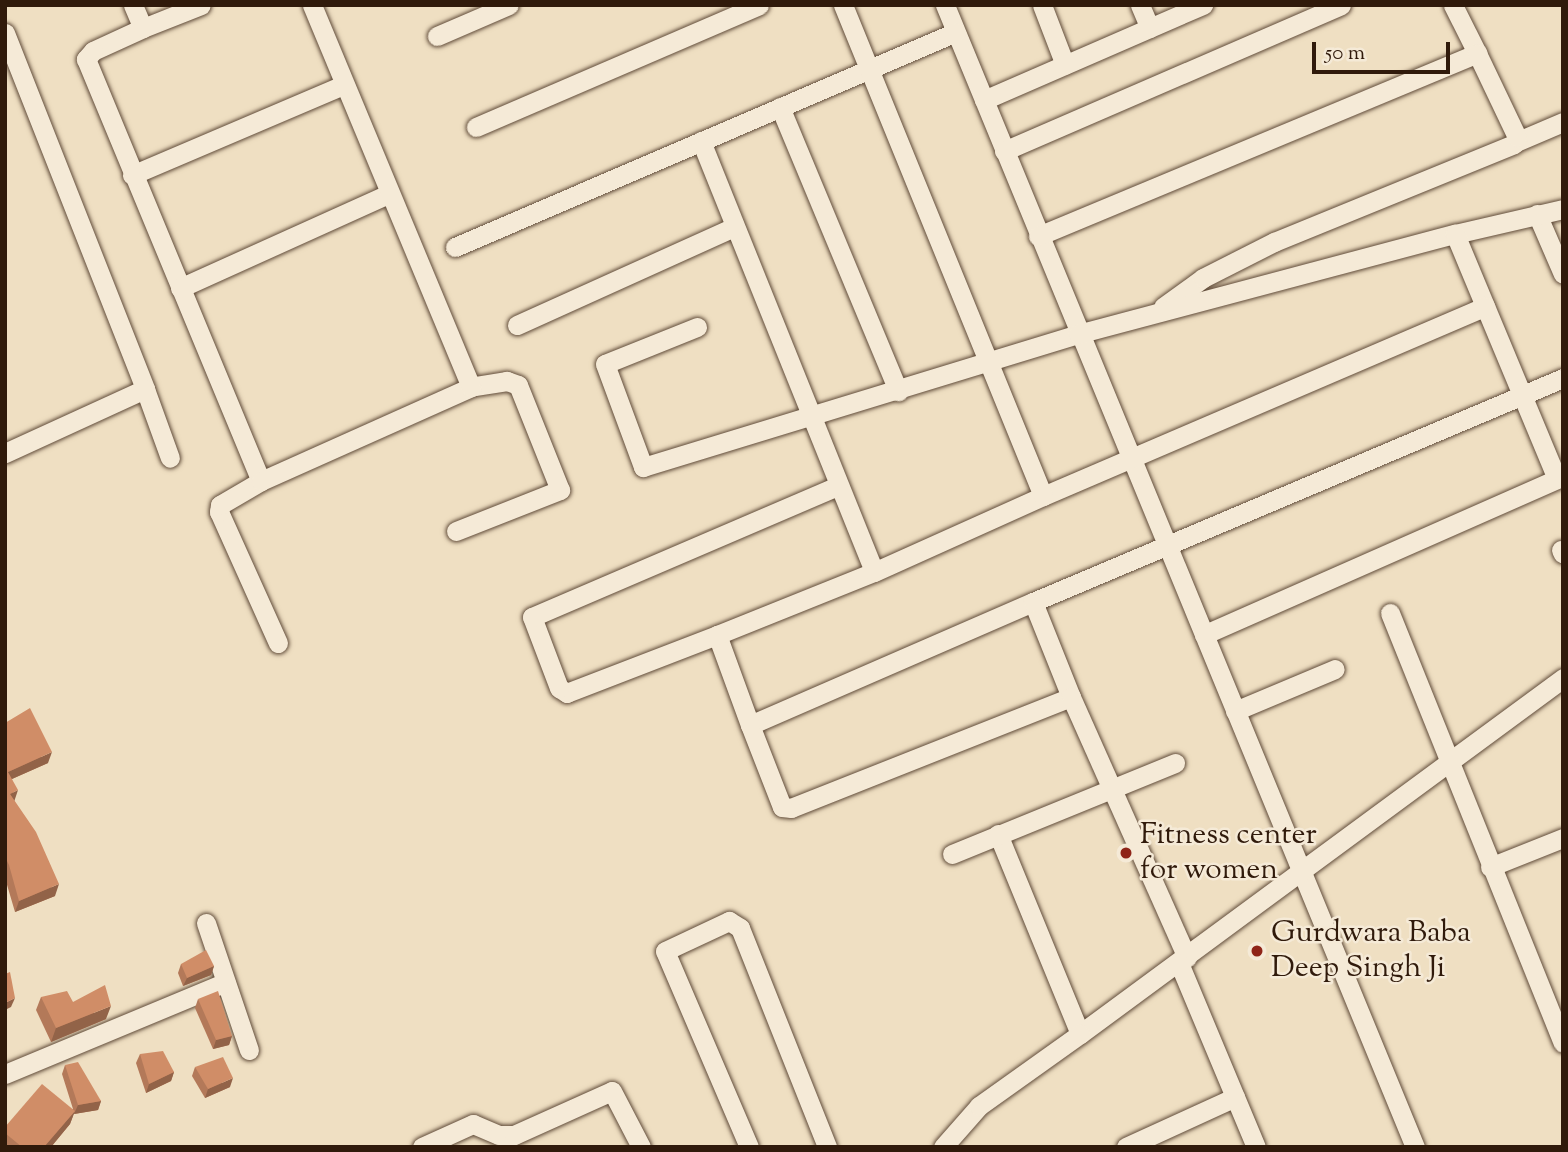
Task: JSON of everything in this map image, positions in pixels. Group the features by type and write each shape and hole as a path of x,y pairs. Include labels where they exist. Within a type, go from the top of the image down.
{"street":[{"path":"133,5 143,28"},
{"path":"201,5 93,51 86,59 261,481"},
{"path":"312,5 471,387"},
{"path":"437,36 509,5"},
{"path":"475,127 759,5"},
{"path":"843,5 872,69 1043,496"},
{"path":"946,5 1077,334 1415,1147"},
{"path":"1042,5 1065,65"},
{"path":"1140,5 1150,29"},
{"path":"984,100 1203,5"},
{"path":"1004,151 1341,5"},
{"path":"1453,5 1516,142"},
{"path":"455,247 956,32"},
{"path":"5,33 170,458"},
{"path":"1038,236 1477,53"},
{"path":"132,175 344,85"},
{"path":"780,107 898,391"},
{"path":"1155,313 1203,278 1274,242 1563,121"},
{"path":"701,141 732,228 874,572"},
{"path":"180,288 390,192"},
{"path":"697,327 605,364 643,467 810,419 1077,334 1455,234 1563,209"},
{"path":"1537,214 1563,274"},
{"path":"517,326 732,228"},
{"path":"1203,635 1555,482 1557,472 1521,396 1455,234"},
{"path":"838,486 532,617 559,688 565,693 874,572 1043,496 1485,307"},
{"path":"750,725 1033,601 1167,548 1563,378"},
{"path":"278,643 219,512 222,503 261,481 471,387 507,381 517,384 560,491 456,531"},
{"path":"5,453 145,389"},
{"path":"1033,601 1183,960 1256,1147"},
{"path":"1390,613 1563,1043"},
{"path":"717,635 780,803 788,809 1071,697"},
{"path":"1235,711 1335,668"},
{"path":"943,1147 979,1106 1303,873 1563,678"},
{"path":"952,853 1175,763"},
{"path":"998,834 1080,1034"},
{"path":"1490,867 1563,838"},
{"path":"749,1147 665,951 729,921 740,929 827,1147"},
{"path":"206,923 249,1050"},
{"path":"5,1074 226,982"},
{"path":"422,1147 473,1124 499,1135 514,1135 612,1091 642,1147"},
{"path":"1126,1147 1235,1097"}],"building":[{"path":"30,708 52,752 8,772 18,790 10,794 36,832 59,884 19,901 5,857 5,723"},
{"path":"206,950 214,966 187,978 181,964"},
{"path":"10,972 15,998 5,1003 5,974"},
{"path":"105,985 111,1006 56,1028 41,997 67,991 73,1002"},
{"path":"218,991 232,1036 216,1040 198,999"},
{"path":"163,1051 174,1072 149,1084 140,1054"},
{"path":"223,1057 233,1078 208,1089 195,1067"},
{"path":"78,1062 101,1101 78,1105 65,1065"},
{"path":"42,1084 75,1111 44,1147 22,1147 5,1133 5,1127"}],"place":[{"name":"Fitness center for women","path":"1126,853"},
{"name":"Gurdwara Baba Deep Singh Ji","path":"1257,951"}]}
